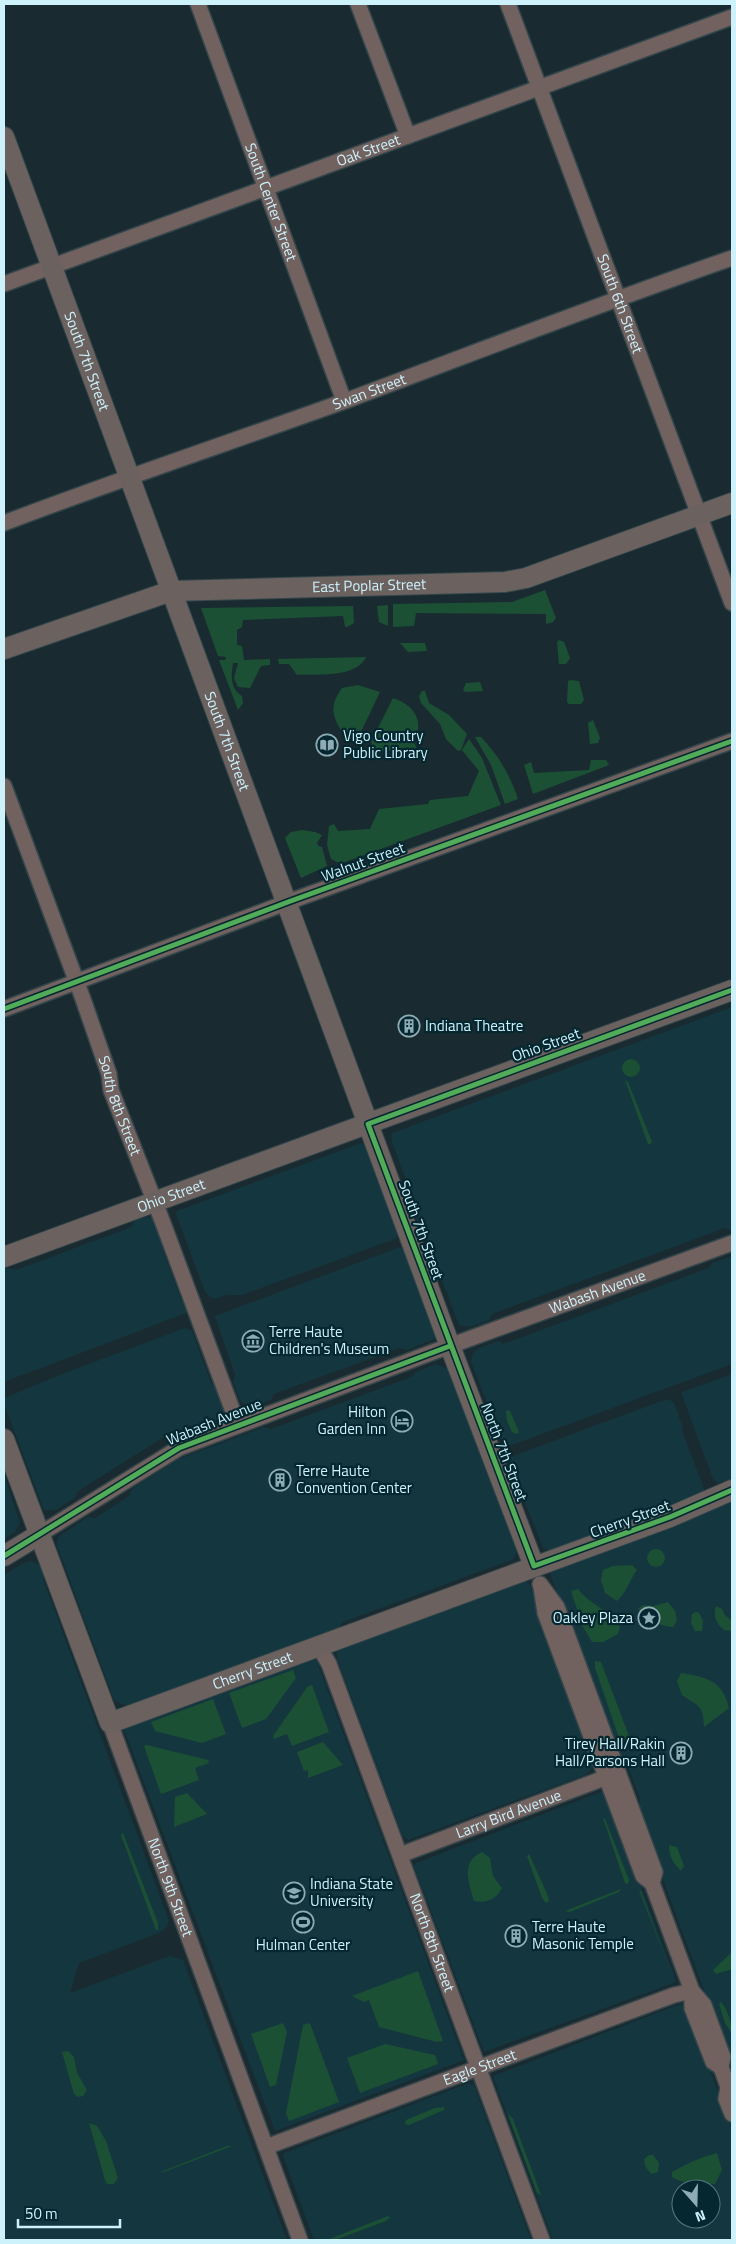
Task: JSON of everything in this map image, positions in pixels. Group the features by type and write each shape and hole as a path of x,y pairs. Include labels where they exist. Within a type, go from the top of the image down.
{"main road":[{"name":"South 7th Street","path":"4,137 288,902 450,1346"},
{"name":"East Poplar Street","path":"4,649 171,591 505,582 526,578 732,504"},
{"name":"Ohio Street","path":"4,1257 732,990"},
{"name":"North 7th Street","path":"450,1346 537,1575"},
{"name":"North 9th Street","path":"4,1439 110,1723"},
{"name":"Cherry Street","path":"110,1723 318,1645 537,1575 732,1490"},
{"name":"Wabash Avenue","path":"4,1556 40,1534"}],"street":[{"name":"South Center Street","path":"198,4 344,401"},
{"path":"358,4 408,136"},
{"name":"South 6th Street","path":"508,4 701,515 732,603"},
{"name":"Oak Street","path":"4,284 732,17"},
{"name":"Swan Street","path":"4,523 129,476 344,401 618,298 732,258"},
{"name":"Walnut Street","path":"4,1009 288,902 732,741"},
{"name":"South 8th Street","path":"4,786 109,1074 111,1090 238,1425"},
{"name":"Wabash Avenue","path":"40,1534 167,1454 238,1425 732,1243"},
{"name":"North 7th Street","path":"537,1575 557,1607 612,1775 655,1872 652,1882 692,1991 692,2008 713,2062 721,2067 730,2088 726,2098 732,2114"},
{"name":"North 8th Street","path":"318,1645 329,1664 542,2240"},
{"name":"North 9th Street","path":"110,1723 300,2240"},
{"name":"Larry Bird Avenue","path":"400,1855 612,1775"},
{"name":"Eagle Street","path":"266,2147 674,1995 692,1991"}],"shaded area":[{"path":"732,1007 732,1231 725,1228 492,1314 489,1320 469,1327 459,1325 421,1225 418,1223 407,1194 409,1188 392,1142 392,1133"},
{"path":"361,1143 365,1145 400,1234 395,1239 242,1295 227,1295 214,1299 205,1292 176,1214 177,1211"},
{"path":"146,1217 154,1218 165,1243 163,1251 182,1302 189,1306 189,1312 4,1382 4,1269 16,1270 131,1227 135,1220"},
{"path":"400,1247 404,1250 435,1333 434,1339 407,1350 399,1348 274,1394 271,1400 251,1407 241,1402 233,1381 235,1375 215,1316"},
{"path":"732,1256 732,1364 512,1445 503,1443 471,1362 473,1353 479,1348 499,1341 503,1344 709,1268 712,1263"},
{"path":"185,1328 192,1331 211,1383 216,1385 224,1407 223,1414 217,1420 199,1427 190,1425 162,1438 77,1492 76,1497 56,1510 44,1510 4,1404 4,1398 67,1372"},
{"path":"436,1364 448,1369 517,1551 514,1559 343,1622 338,1629 128,1707 114,1700 57,1545 58,1537 88,1517 95,1518 129,1496 133,1488 179,1459 264,1427 271,1429 411,1377 416,1372"},
{"path":"732,1374 732,1479 718,1483 713,1479 682,1392"},
{"path":"667,1399 674,1402 683,1428 682,1431 705,1491 661,1512 650,1509 599,1528 593,1537 551,1551 543,1548 508,1459"},
{"path":"4,1474 20,1523 15,1532 4,1539"},
{"path":"732,1502 732,2066 638,1812 640,1798 627,1765 619,1760 551,1576 551,1571 559,1565"},
{"path":"32,1561 40,1565 46,1572 43,1579 169,1921 167,1927 159,1933 79,1963 70,1993 170,1956 183,1960 287,2240 4,2240 4,1575 23,1563"},
{"name":"Indiana State University","path":"525,1580 530,1585 543,1618 540,1627 552,1658 559,1663 595,1764 594,1767 585,1775 408,1840 403,1836 337,1658 337,1652 340,1647"},
{"name":"Indiana State University","path":"313,1657 316,1659 464,2060 275,2131 124,1729 125,1726"},
{"name":"Indiana State University","path":"603,1791 607,1793 676,1981 484,2052 414,1866 416,1863"},
{"path":"680,2004 687,2007 732,2130 732,2240 553,2240 493,2076"},
{"path":"469,2083 474,2085 531,2240 314,2240 283,2156 284,2153"}],"green space":[{"path":"545,590 556,618 553,622 546,624 546,614 416,613 414,626 393,627 393,604 512,602"},
{"path":"388,605 388,626 379,622 377,606"},
{"path":"353,606 354,623 347,627 345,627 343,616 243,620 242,627 237,630 237,645 242,646 244,660 270,659 270,665 261,666 250,688 238,687 234,678 238,663 233,663 233,686 242,696 243,703 238,710 219,660 225,660 226,657 218,656 201,608"},
{"path":"559,640 564,642 570,658 566,664 559,664 557,642"},
{"path":"400,643 425,643 427,651 408,652"},
{"path":"366,657 354,669 336,674 315,675 297,675 289,664 279,664 278,659"},
{"path":"568,681 579,681 584,700 581,704 569,704 567,702"},
{"path":"480,682 483,691 465,692 463,690 466,683"},
{"path":"358,685 380,692 358,738 346,738 334,714 335,702 342,688"},
{"path":"422,691 425,691 429,703 449,715 467,734 461,750 458,751 446,739 440,724 421,703 419,696"},
{"path":"393,698 407,705 416,715 418,727 414,742 417,749 376,752 371,742"},
{"path":"593,720 600,738 598,743 590,744 588,723"},
{"path":"475,737 481,737 499,759 508,774 518,799 505,804 491,765"},
{"path":"469,739 482,758 501,805 345,862 339,863 331,859 327,845 329,826 334,824 338,831 370,829 379,809 428,804 430,800 468,796 479,771 462,750"},
{"path":"591,760 606,760 609,765 533,794 524,765 531,762 534,773 589,770"},
{"path":"302,830 322,835 317,843 318,846 322,847 327,866 301,878 285,838 291,832"},
{"path":"631,1059 637,1062 640,1068 637,1074 631,1077 625,1074 622,1068 625,1062"},
{"path":"625,1080 628,1082 652,1142 650,1144 648,1144"},
{"path":"506,1410 510,1411 519,1432 517,1434 512,1432 507,1421"},
{"path":"656,1549 662,1552 665,1558 662,1564 656,1567 650,1564 647,1558 650,1552"},
{"path":"632,1565 637,1570 617,1601 605,1593 601,1580 603,1570 613,1566"},
{"path":"578,1589 616,1621 620,1627 618,1634 603,1642 592,1642 583,1627 571,1591"},
{"path":"668,1602 675,1611 677,1621 673,1627 654,1621 638,1609 643,1605 654,1606"},
{"path":"716,1606 722,1609 725,1615 732,1621 732,1631 724,1630 717,1622 715,1617"},
{"path":"699,1613 703,1621 702,1631 695,1631 691,1623 692,1614"},
{"path":"595,1661 601,1662 629,1736 629,1741 625,1744 619,1738 595,1668"},
{"path":"293,1670 296,1678 266,1719 242,1728 229,1693"},
{"path":"681,1673 699,1676 718,1686 723,1692 729,1708 704,1727 703,1714 699,1707 682,1695 677,1681"},
{"path":"312,1685 329,1732 292,1746 287,1734 274,1739 273,1736 308,1686"},
{"path":"213,1699 226,1734 202,1743 155,1731 151,1722"},
{"path":"323,1742 343,1765 308,1778 308,1770 304,1771 297,1752"},
{"path":"147,1745 208,1760 209,1763 195,1768 199,1780 161,1794 144,1746"},
{"path":"187,1793 207,1814 174,1827 175,1797"},
{"path":"603,1818 629,1880 628,1884 625,1883"},
{"path":"123,1833 158,1923 158,1930 156,1930 121,1835"},
{"path":"669,1845 677,1847 684,1866 681,1871 672,1860"},
{"path":"482,1852 490,1858 493,1876 502,1888 491,1900 483,1902 474,1901 468,1873 471,1861"},
{"path":"529,1854 548,1896 549,1901 546,1903 542,1898 527,1856"},
{"path":"621,1889 619,1892 570,1912 565,1911"},
{"path":"639,1890 641,1891 670,1970"},
{"path":"732,1952 732,1969 716,1974 713,1970"},
{"path":"418,1971 443,2041 437,2042 379,2027 369,2000 364,2002 352,1996"},
{"path":"721,2002 729,2017 732,2034 725,2023 719,2004"},
{"path":"283,2023 287,2032 276,2085 270,2087 251,2034"},
{"path":"310,2023 339,2102 289,2121 286,2113 303,2025"},
{"path":"385,2044 435,2055 438,2064 360,2093 347,2058"},
{"path":"68,2051 74,2057 77,2073 87,2090 83,2096 78,2097 74,2094 62,2052"},
{"path":"445,2107 444,2110 409,2125 405,2124 406,2120 435,2108"},
{"path":"507,2112 513,2119 541,2195 537,2193"},
{"path":"89,2123 97,2126 106,2141 118,2178 114,2184 107,2184 105,2180"},
{"path":"227,2146 232,2146 161,2173 163,2171"},
{"path":"717,2153 722,2170 718,2179 675,2179 672,2177 672,2172"},
{"path":"649,2155 653,2155 659,2163 658,2172 651,2174 645,2166 644,2159"},
{"path":"388,2216 390,2217 386,2221 335,2240 327,2240"}],"cycle path":[{"path":"4,1009 288,902 732,741"},
{"path":"732,990 368,1124 534,1566 670,1517 732,1490"},
{"path":"4,1556 179,1448 450,1346"}],"place":[{"name":"Vigo Country Public Library","path":"327,745"},
{"name":"Indiana Theatre","path":"409,1026"},
{"name":"Terre Haute Children's Museum","path":"253,1341"},
{"name":"Hilton Garden Inn","path":"402,1421"},
{"name":"Terre Haute Convention Center","path":"280,1480"},
{"name":"Oakley Plaza","path":"649,1618"},
{"name":"Tirey Hall/Rakin Hall/Parsons Hall","path":"681,1753"},
{"name":"Indiana State University","path":"294,1893"},
{"name":"Hulman Center","path":"303,1922"},
{"name":"Terre Haute Masonic Temple","path":"516,1936"}]}
